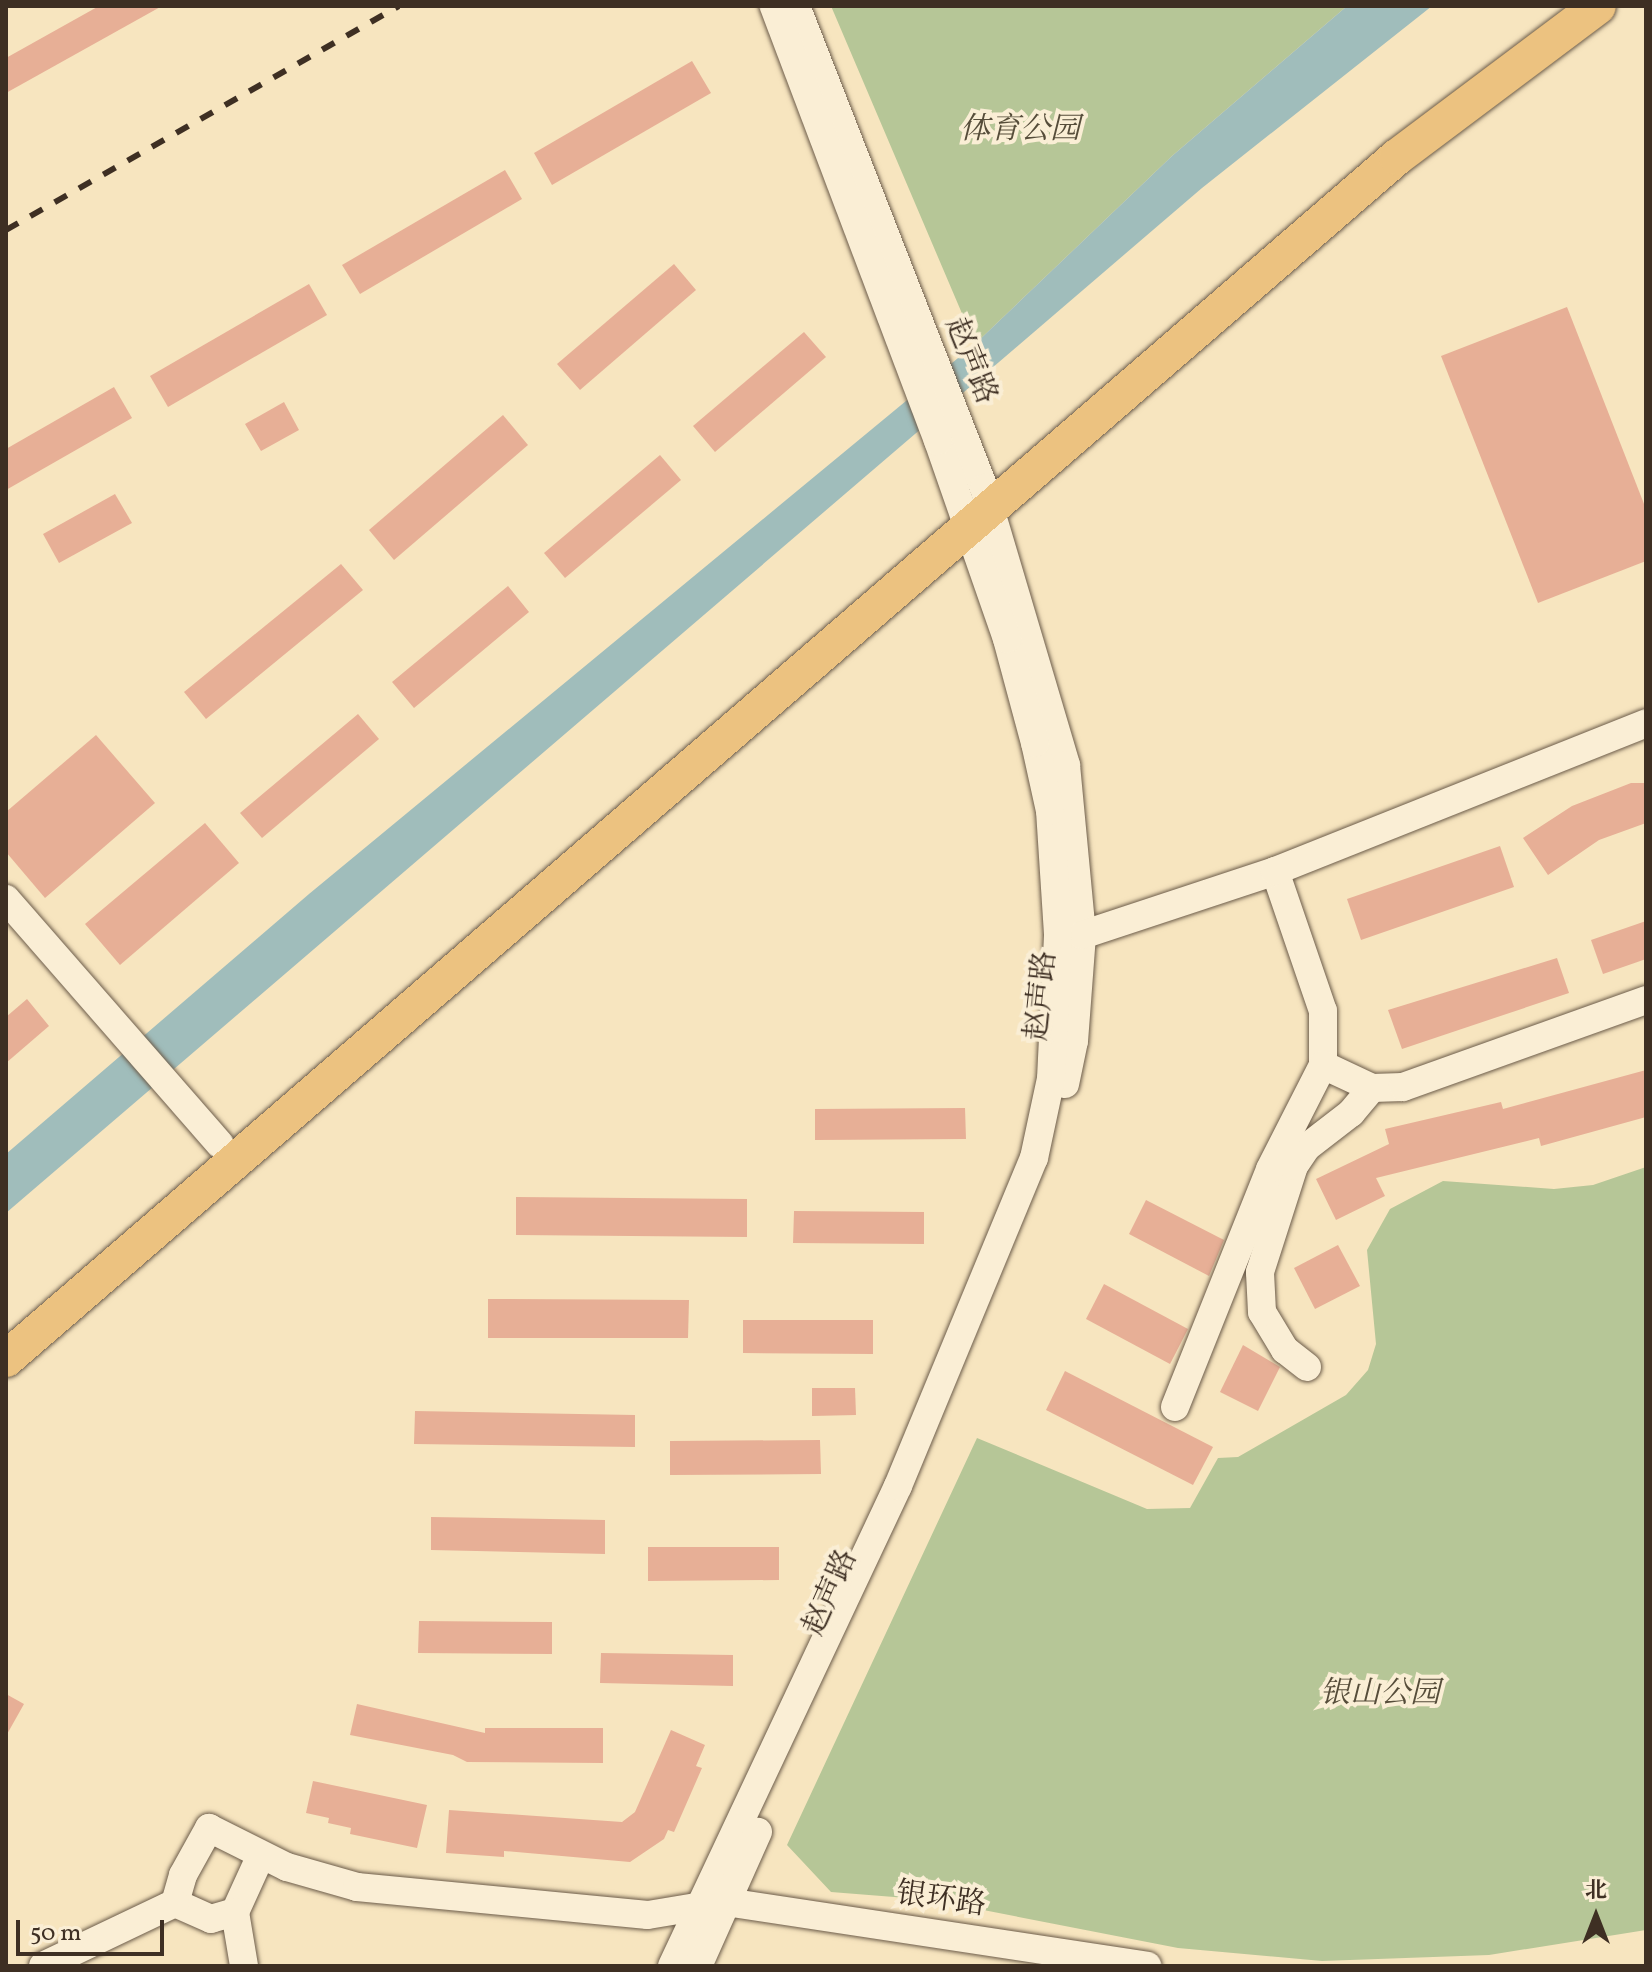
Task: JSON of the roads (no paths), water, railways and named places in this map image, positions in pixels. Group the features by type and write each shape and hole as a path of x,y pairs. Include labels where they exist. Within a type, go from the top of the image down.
{"main road":[{"path":"6,1359 977,510 1382,139 1559,6"},
{"path":"6,1328 220,1144 1397,157 1598,6"}],"street":[{"path":"672,1966 712,1905 916,1444 1034,1158 1051,1079 1058,934 1050,811 977,510 774,6"},
{"name":"赵声路","path":"698,1966 712,1905 864,1604 1046,1171 1074,1041 1082,935 1066,765 796,6"},
{"path":"1082,935 1275,871 1646,723"},
{"path":"1175,1407 1270,1169 1323,1065 1323,1011 1275,871"},
{"path":"6,899 220,1144"},
{"path":"1323,1065 1372,1088 1403,1087 1646,1000"},
{"path":"1307,1367 1285,1350 1262,1312 1260,1272 1294,1166 1307,1147 1351,1113 1372,1088"},
{"name":"银环路","path":"175,1903 183,1875 209,1828 261,1855 357,1887 648,1915 712,1905 1147,1966"},
{"path":"244,1966 235,1912 261,1855"},
{"path":"43,1966 175,1903 211,1919 235,1912"}],"water":[{"path":"1347,6 1432,6 1202,188 6,1213 6,1154 309,894 975,344 1172,156"}],"railway":[{"path":"6,230 399,6"}],"park label":[{"name":"体育公园","path":"1020,130"},
{"name":"银山公园","path":"1380,1694"}]}
